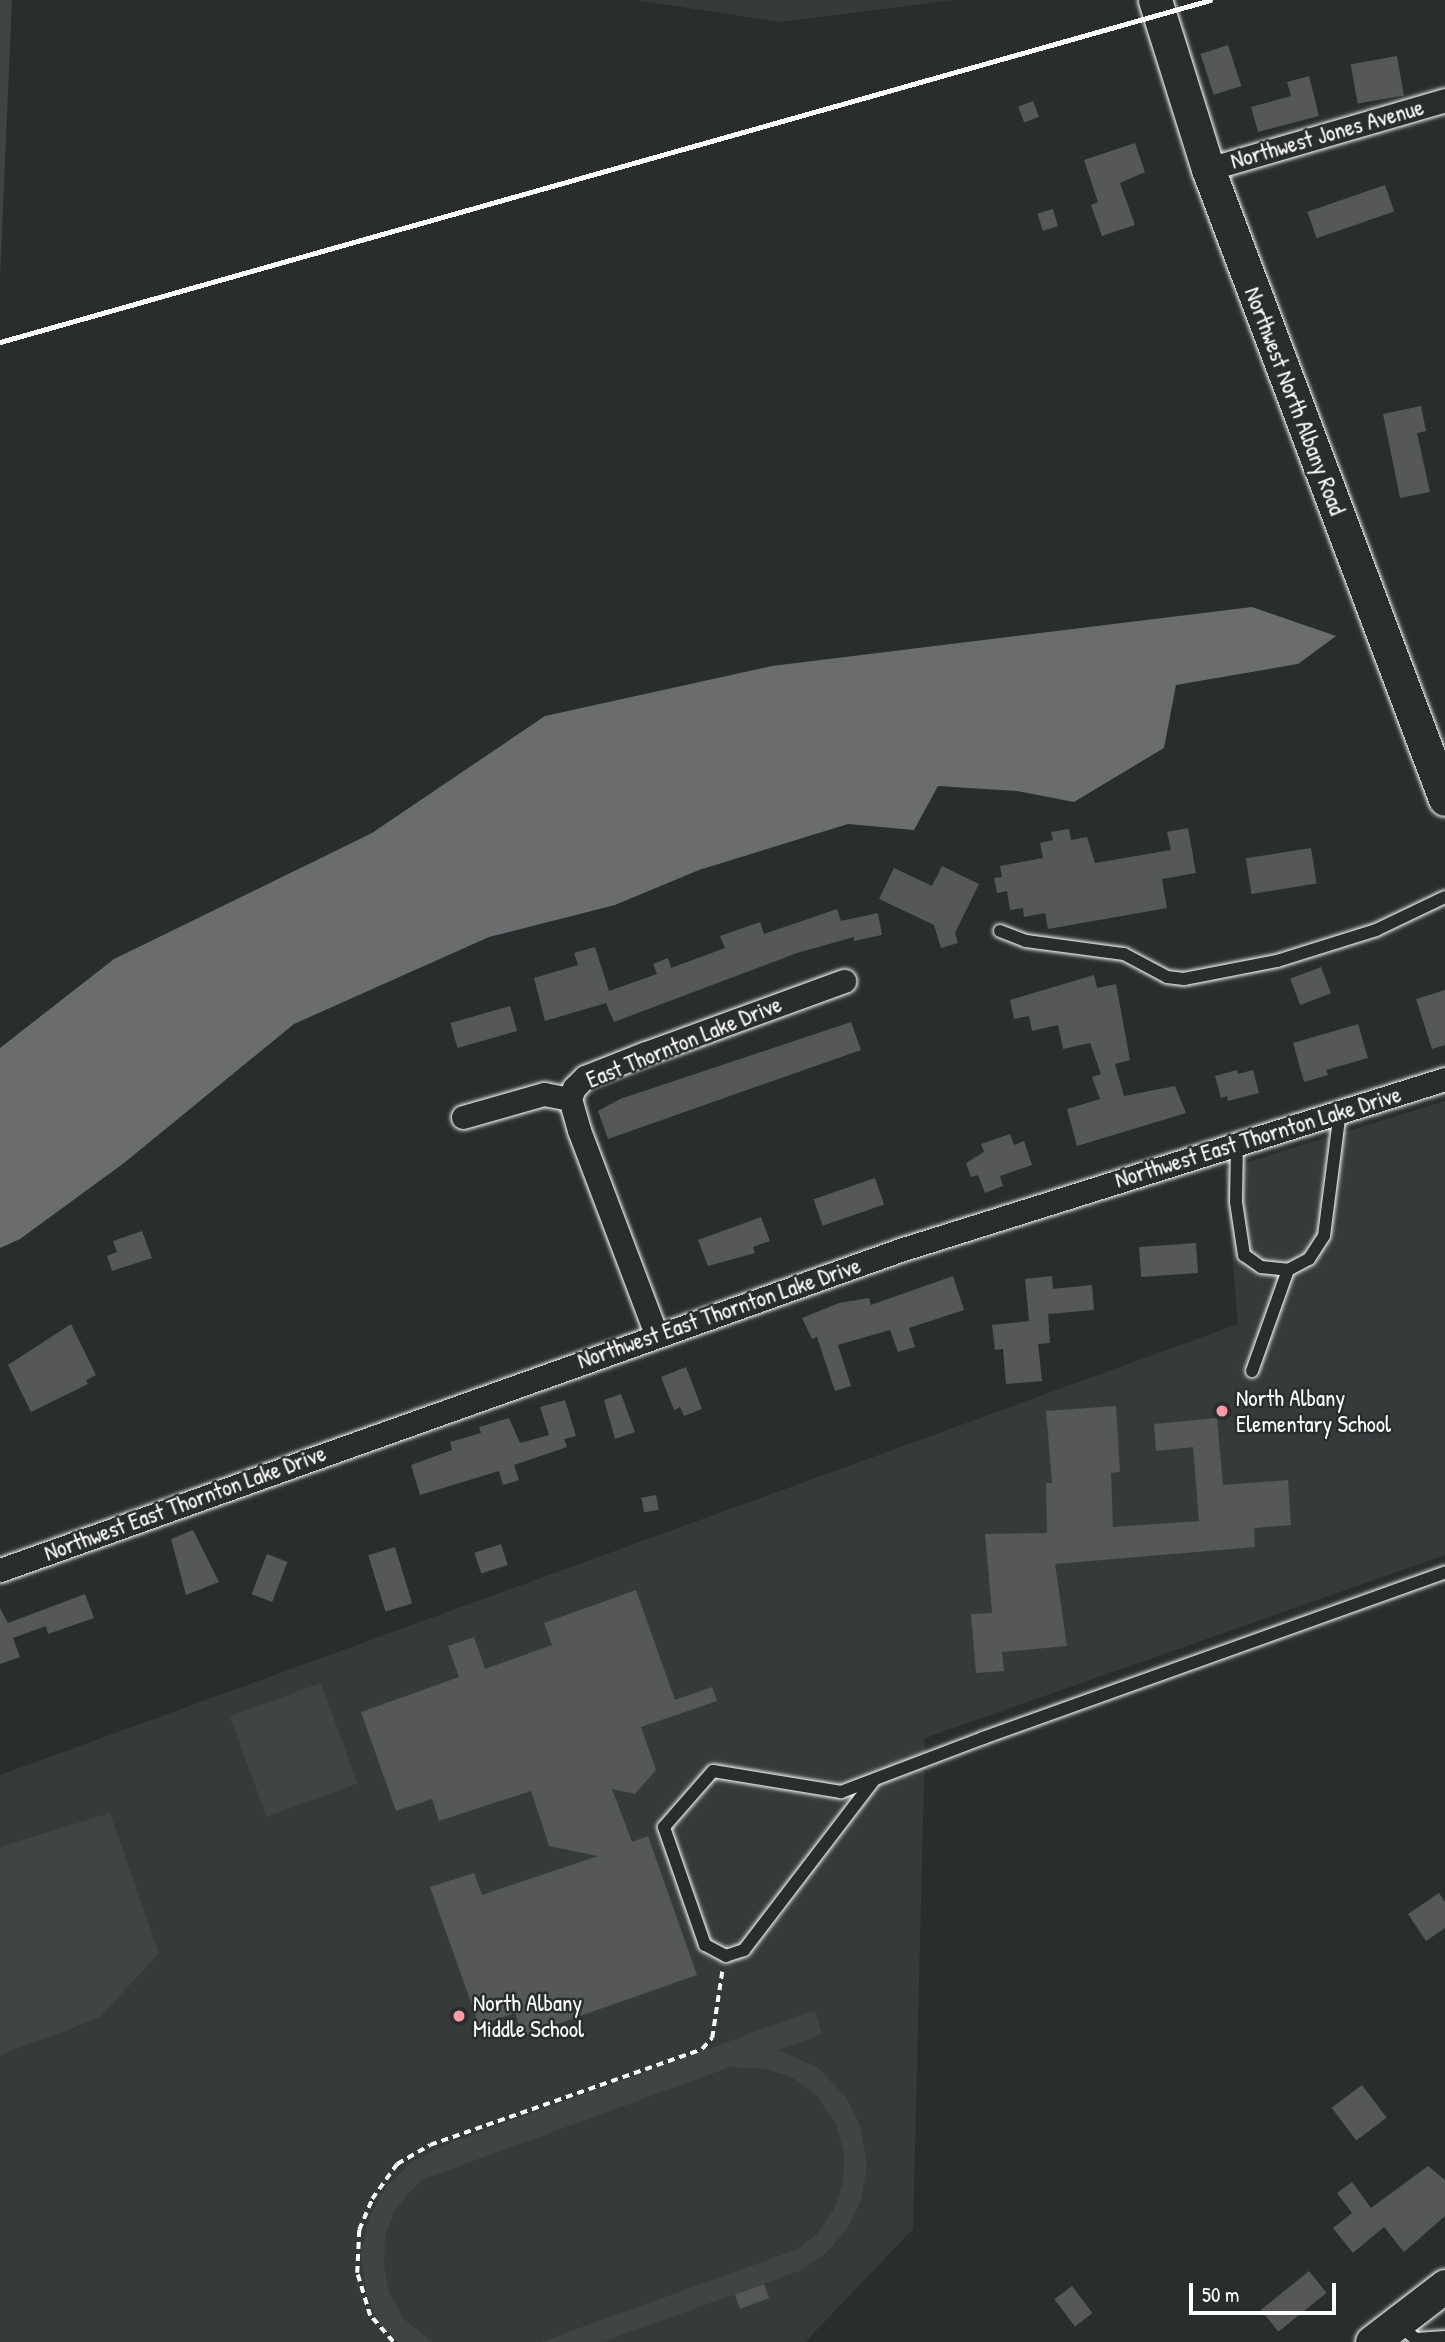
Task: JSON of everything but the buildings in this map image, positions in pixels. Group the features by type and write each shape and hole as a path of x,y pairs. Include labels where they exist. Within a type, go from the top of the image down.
{"main road":[{"name":"Northwest North Albany Road","path":"1155,0 1208,169 1445,799"},
{"path":"1385,2333 1445,2286"}],"street":[{"name":"Northwest Jones Avenue","path":"1208,169 1445,100"},
{"name":"East Thornton Lake Drive","path":"656,1334 569,1099 585,1077 844,981"},
{"name":"Northwest East Thornton Lake Drive","path":"0,1570 656,1334 900,1250 1445,1079"},
{"path":"463,1117 544,1094 569,1099"}],"lane":[{"path":"1000,931 1026,941 1124,954 1167,977 1184,979 1277,961 1376,930 1445,897"},
{"path":"1237,1144 1236,1202 1244,1255 1261,1268 1288,1270 1309,1259 1324,1236 1340,1111"},
{"path":"1252,1371 1288,1270"},
{"path":"874,1780 760,1933 744,1950 726,1956 705,1945 663,1827 713,1771 841,1792 874,1780 1445,1573"},
{"path":"1385,2333 1416,2339 1445,2337"}],"path":[{"path":"393,2342 370,2316 357,2273 359,2230 372,2199 397,2164 430,2145 702,2049 712,2038 726,1956"}],"shaded area":[{"path":"0,0 12,0 0,277"},
{"path":"635,0 954,0 780,22"},
{"path":"1252,607 1336,636 1298,664 1176,685 1164,748 1074,802 1017,791 938,786 914,830 848,824 699,870 615,905 489,937 294,1024 124,1163 20,1239 0,1248 0,1048 114,959 372,833 545,716 772,666"},
{"name":"North Albany Middle School","path":"1445,1101 1445,1555 925,1738 913,2229 805,2342 0,2342 0,1775 1238,1324 1225,1169"},
{"path":"321,1683 358,1784 266,1817 230,1716"},
{"path":"110,1813 159,1953 99,2018 0,2055 0,1847"},
{"path":"815,2010 822,2034 778,2050 817,2067 846,2097 860,2126 867,2165 861,2200 847,2229 826,2253 799,2271 602,2342 541,2342 798,2249 817,2234 833,2211 843,2183 844,2153 836,2124 816,2095 793,2078 767,2069 730,2067 421,2180 396,2208 385,2236 384,2266 389,2292 404,2319 432,2342 398,2342 378,2321 366,2292 361,2254 369,2217 387,2186 413,2161 450,2143"}],"railway":[{"path":"0,342 1210,0"}],"place":[{"name":"North Albany Elementary School","path":"1222,1411"},
{"name":"North Albany Middle School","path":"459,2016"}]}
